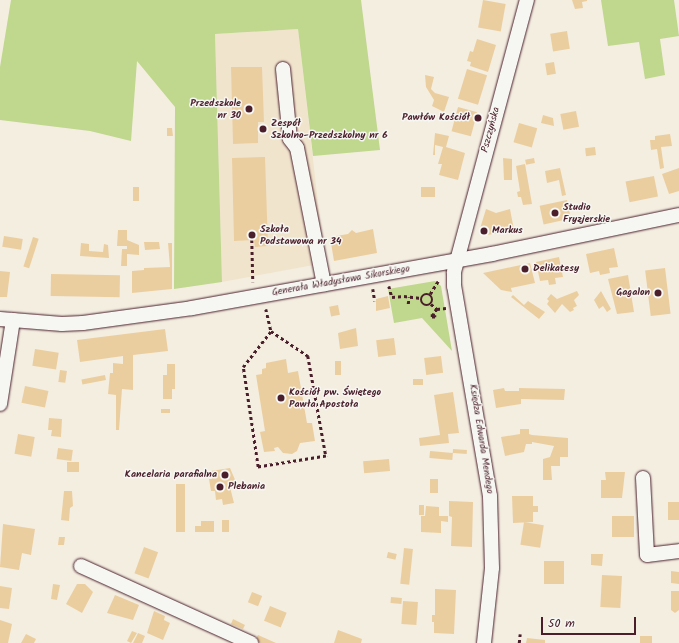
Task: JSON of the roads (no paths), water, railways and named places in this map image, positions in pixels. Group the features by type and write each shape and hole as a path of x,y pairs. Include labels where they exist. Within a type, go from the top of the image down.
{"street":[{"name":"Pszczyńska","path":"456,260 527,0"},
{"path":"283,69 290,139 297,148 324,284"},
{"name":"Generała Władysława Sikorskiego","path":"7,320 83,323 192,308 456,260 679,214"},
{"name":"Księdza Edwarda Mendego","path":"456,260 454,286 490,496 492,568 484,643"},
{"path":"0,404 7,320"},
{"path":"643,478 647,555 679,551"},
{"path":"81,566 251,643"}],"place":[{"name":"Przedszkole nr 30","path":"249,109"},
{"name":"Pawłów Kościół","path":"478,118"},
{"name":"Zespół Szkolno-Przedszkolny nr 6","path":"263,129"},
{"name":"Studio Fryzjerskie","path":"555,213"},
{"name":"Markus","path":"484,231"},
{"name":"Szkoła Podstawowa nr 34","path":"252,235"},
{"name":"Delikatesy","path":"525,269"},
{"name":"Gagalon","path":"658,293"},
{"name":"Kościół pw. Świętego Pawła Apostoła","path":"281,398"},
{"name":"Kancelaria parafialna","path":"225,475"},
{"name":"Plebania","path":"220,487"}]}
